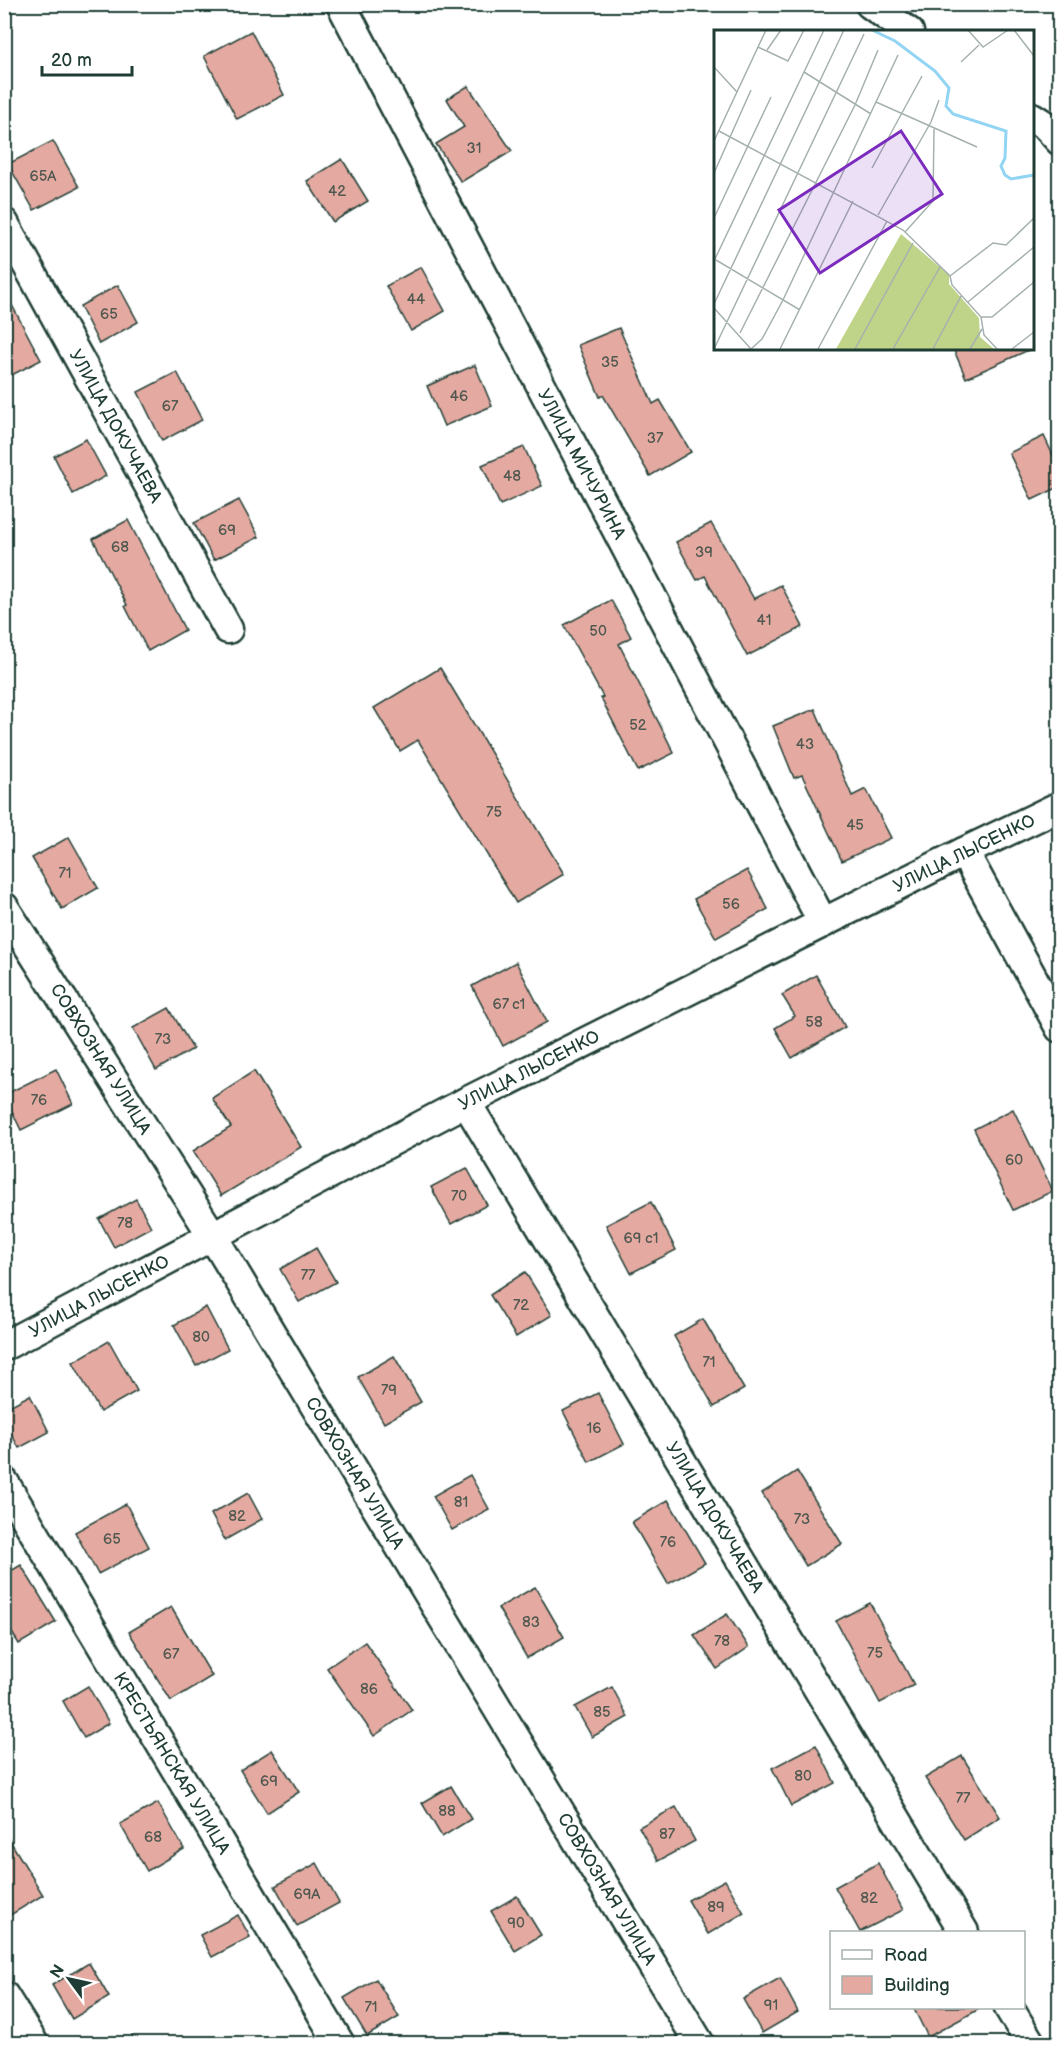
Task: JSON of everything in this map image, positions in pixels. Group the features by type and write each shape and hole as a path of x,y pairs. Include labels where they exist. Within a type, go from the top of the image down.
{"street":[{"name":"УЛИЦА МИЧУРИНА","path":"341,4 823,923"},
{"path":"870,4 906,30"},
{"path":"1034,118 1046,126 1059,141"},
{"name":"УЛИЦА ДОКУЧАЕВА","path":"4,223 228,629"},
{"name":"УЛИЦА ЛЫСЕНКО","path":"4,1346 466,1102 1059,806"},
{"path":"964,852 1059,1028"},
{"name":"СОВХОЗНАЯ УЛИЦА","path":"4,906 212,1235 700,2043"},
{"name":"УЛИЦА ДОКУЧАЕВА","path":"466,1102 963,1931"},
{"name":"КРЕСТЬЯНСКАЯ УЛИЦА","path":"4,1482 340,2043"},
{"path":"4,1996 34,2043"},
{"path":"1010,2009 1031,2043"}],"building":[{"path":"251,31 284,95 237,119 204,56"},
{"path":"468,86 512,151 461,182 436,144 464,127 447,99"},
{"path":"53,141 79,187 34,210 8,164"},
{"path":"342,159 368,201 333,222 307,181"},
{"path":"421,267 445,311 411,331 386,286"},
{"path":"118,285 138,322 99,344 80,306"},
{"path":"4,290 41,360 4,379"},
{"path":"619,328 653,404 660,400 691,452 650,476 603,395 600,397 578,345"},
{"path":"954,350 1029,350 966,378"},
{"path":"475,365 492,406 444,426 427,386"},
{"path":"177,372 202,420 162,441 138,392"},
{"path":"1044,436 1059,468 1059,487 1032,500 1009,453"},
{"path":"86,439 106,476 73,494 54,456"},
{"path":"524,447 542,486 500,505 482,465"},
{"path":"239,500 259,537 214,560 194,523"},
{"path":"128,520 185,630 148,651 93,539"},
{"path":"711,523 754,599 781,585 803,627 747,656 705,576 697,580 676,542"},
{"path":"611,600 631,637 619,644 674,753 638,771 601,698 603,697 564,625"},
{"path":"440,668 564,874 516,903 418,740 400,751 374,708"},
{"path":"815,709 852,796 866,789 891,838 842,861 802,775 794,778 773,726"},
{"path":"69,837 98,888 62,909 32,858"},
{"path":"747,870 768,909 716,938 694,899"},
{"path":"516,962 547,1022 503,1046 472,986"},
{"path":"816,975 845,1027 792,1058 775,1028 795,1016 782,995"},
{"path":"169,1008 193,1049 156,1070 133,1028"},
{"path":"56,1069 73,1104 21,1130 4,1095"},
{"path":"254,1071 301,1147 221,1196 193,1151 231,1127 212,1098"},
{"path":"1013,1109 1053,1191 1013,1210 974,1129"},
{"path":"467,1168 487,1205 451,1224 431,1187"},
{"path":"136,1199 151,1227 114,1247 99,1219"},
{"path":"651,1202 676,1250 631,1273 606,1225"},
{"path":"316,1248 336,1282 299,1302 280,1269"},
{"path":"525,1272 552,1315 516,1337 490,1295"},
{"path":"206,1307 228,1349 196,1366 174,1325"},
{"path":"703,1319 744,1389 714,1407 674,1336"},
{"path":"109,1341 137,1391 100,1412 73,1362"},
{"path":"394,1356 421,1402 384,1423 358,1377"},
{"path":"598,1393 624,1444 589,1462 563,1411"},
{"path":"30,1395 49,1432 19,1448 4,1420 4,1409"},
{"path":"797,1471 842,1544 806,1566 762,1493"},
{"path":"470,1475 489,1509 452,1530 433,1496"},
{"path":"248,1493 262,1519 225,1540 211,1514"},
{"path":"668,1500 705,1563 668,1584 632,1522"},
{"path":"126,1504 149,1547 98,1574 75,1532"},
{"path":"21,1565 56,1622 19,1644 4,1620 4,1575"},
{"path":"535,1587 564,1637 527,1658 498,1608"},
{"path":"870,1603 914,1685 880,1703 836,1621"},
{"path":"171,1607 212,1676 171,1701 129,1632"},
{"path":"727,1614 749,1647 717,1669 694,1635"},
{"path":"365,1642 412,1710 374,1736 327,1668"},
{"path":"88,1686 109,1723 84,1738 63,1701"},
{"path":"612,1687 628,1717 592,1737 575,1707"},
{"path":"816,1745 835,1783 791,1806 772,1768"},
{"path":"272,1750 299,1792 267,1813 240,1770"},
{"path":"962,1756 1000,1817 964,1840 925,1778"},
{"path":"451,1786 471,1819 442,1837 422,1803"},
{"path":"158,1803 184,1849 147,1871 120,1824"},
{"path":"676,1807 695,1841 658,1861 639,1827"},
{"path":"4,1831 43,1895 4,1919"},
{"path":"317,1863 339,1903 297,1926 275,1886"},
{"path":"878,1863 903,1910 859,1931 835,1887"},
{"path":"725,1880 744,1913 708,1934 688,1900"},
{"path":"517,1896 541,1935 515,1951 491,1911"},
{"path":"238,1915 250,1937 212,1957 200,1935"},
{"path":"89,1963 109,1997 72,2019 52,1985"},
{"path":"780,1978 798,2012 762,2033 743,1999"},
{"path":"376,1979 399,2017 367,2036 344,1998"},
{"path":"914,2009 979,2009 928,2037"}]}
